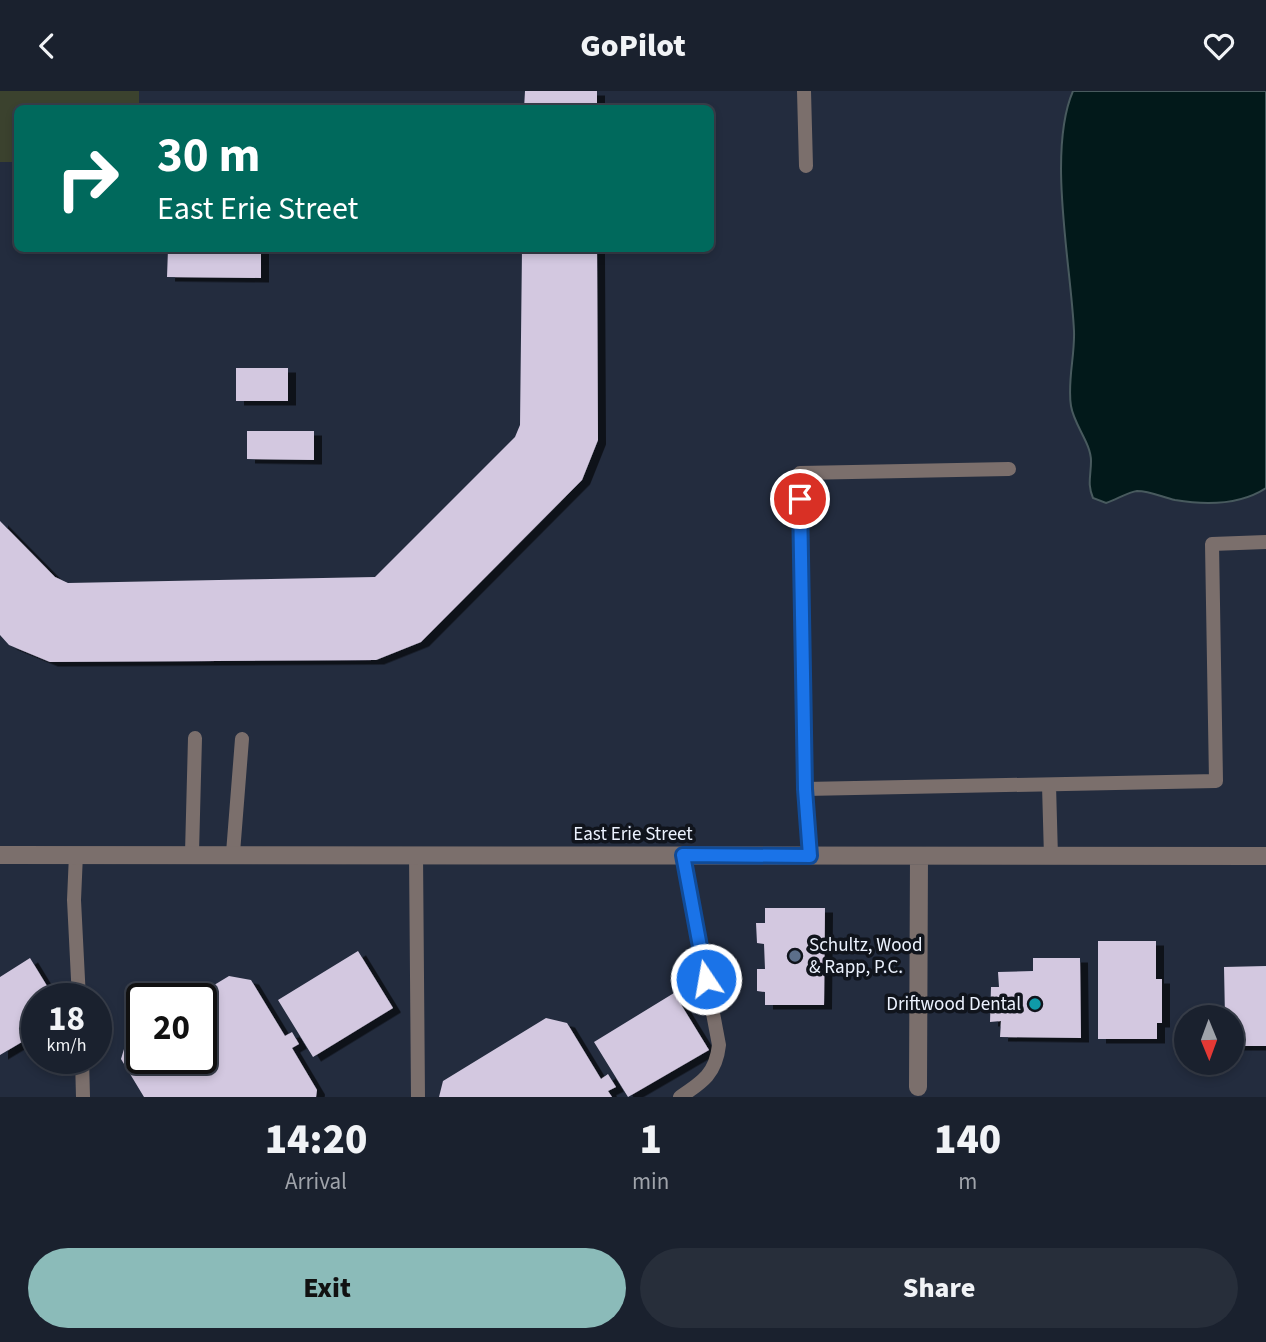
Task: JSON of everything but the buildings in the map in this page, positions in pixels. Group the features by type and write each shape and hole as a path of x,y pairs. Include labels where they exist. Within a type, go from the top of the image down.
{"street":[{"name":"East Erie Street","path":"0,855 233,853 1266,856"},
{"path":"918,1092 919,856"}],"lane":[{"path":"804,91 806,166"},
{"path":"810,856 805,789 800,473 1009,470"},
{"path":"805,789 1216,781 1212,544 1266,542"},
{"path":"191,853 195,738"},
{"path":"233,853 242,739"},
{"path":"1048,785 1051,856"},
{"path":"76,854 74,900 78,983"},
{"path":"416,854 418,1097"},
{"path":"680,1097 703,1082 715,1069 719,1045 683,855"},
{"path":"82,1074 83,1097"}],"shaded area":[{"path":"0,91 139,91 139,105 14,105 14,162 0,162"},
{"path":"1073,91 1266,91 1266,488 1256,494 1234,501 1210,503 1175,500 1137,491 1106,503 1093,498 1090,454 1073,413 1070,397 1074,331 1061,176 1065,116"}],"place":[{"name":"Schultz, Wood & Rapp, P.C.","path":"795,956"},
{"name":"Driftwood Dental","path":"1035,1004"}],"route":[{"path":"706,979 683,855 810,856 805,789 800,499"}]}
